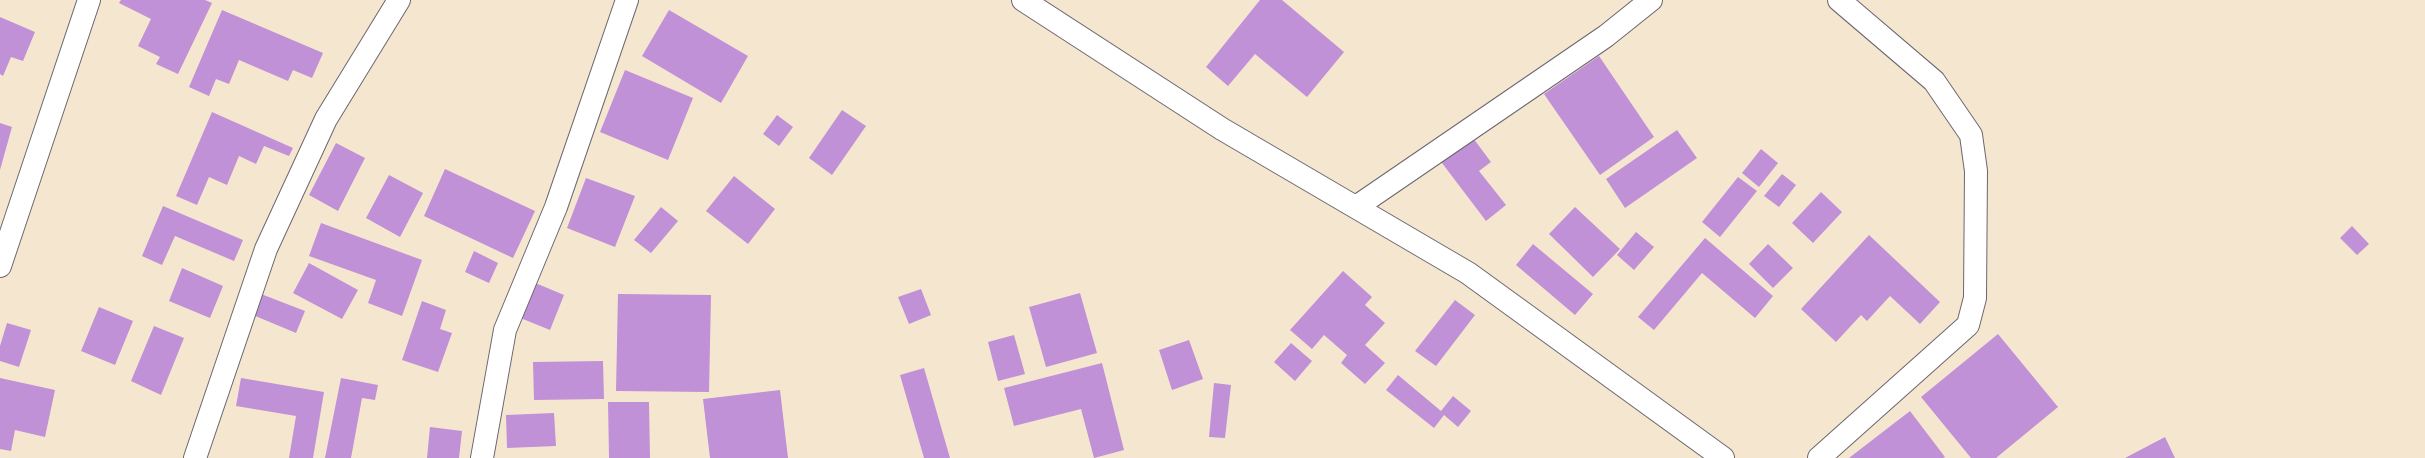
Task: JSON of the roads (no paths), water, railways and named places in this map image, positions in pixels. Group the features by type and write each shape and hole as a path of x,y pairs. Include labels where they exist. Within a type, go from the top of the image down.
{"street":[{"path":"1,259 89,0"},
{"path":"195,458 266,250 326,119 399,0"},
{"path":"482,458 505,330 556,207 626,0"},
{"path":"1023,0 1222,129 1468,273 1723,458"},
{"path":"1356,207 1606,36 1651,0"},
{"path":"1819,458 1968,325 1974,298 1976,171 1971,135 1934,81 1839,0"}]}
